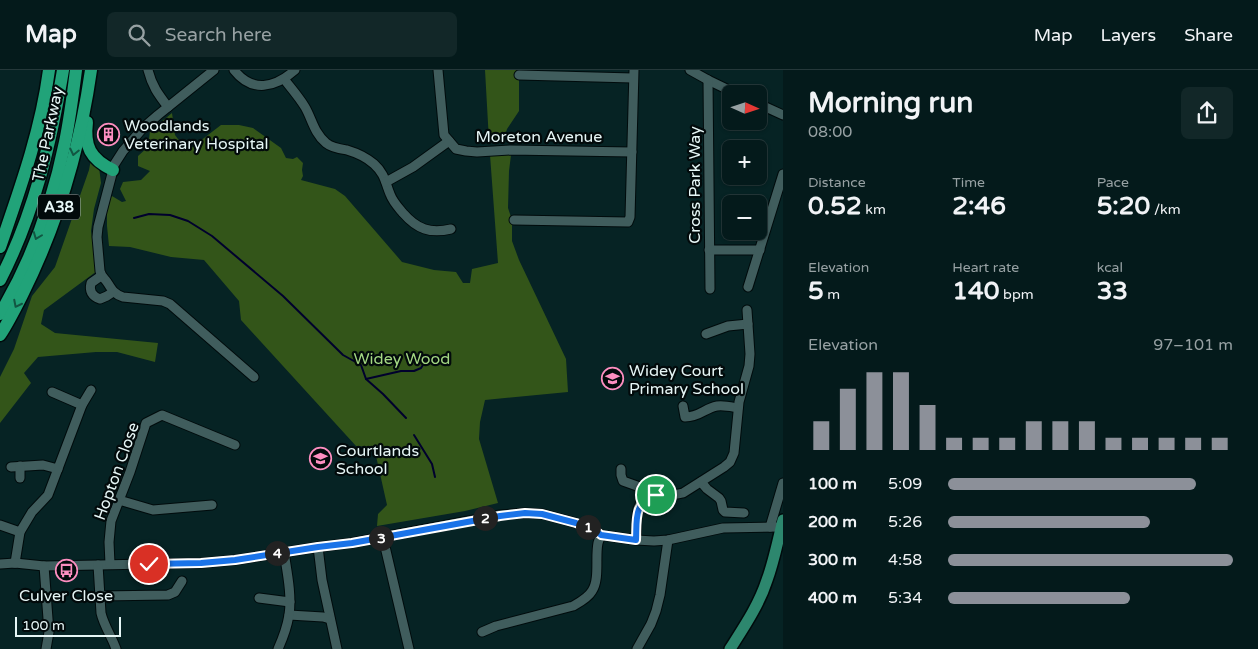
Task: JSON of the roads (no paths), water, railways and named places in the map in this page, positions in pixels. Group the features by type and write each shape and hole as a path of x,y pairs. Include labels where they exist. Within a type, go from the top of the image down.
{"highway":[{"name":"A38","path":"0,247 35,138 49,70"},
{"name":"The Parkway","path":"0,280 19,240 43,168 52,134 63,70"},
{"name":"The Parkway","path":"0,314 19,279 35,241 56,180 65,142 76,70"},
{"name":"A38","path":"0,335 26,288 58,212 71,166 91,74"},
{"path":"91,74 86,131 88,146 93,156 104,166 112,170"}],"main road":[{"path":"730,649 745,626 767,582 775,554 778,524"}],"street":[{"path":"148,70 154,88 168,107"},
{"path":"214,70 144,128 118,158 112,170 98,227 100,271 101,276 117,295 163,301 170,304 252,372"},
{"path":"234,70 244,80 264,86 284,79 295,70"},
{"path":"386,182 413,167 449,142 444,135 438,70"},
{"path":"690,70 722,87"},
{"path":"514,220 628,222 630,217 634,74 519,75"},
{"path":"284,79 305,106 315,131 327,145 362,156 373,164 382,173 389,194 395,204 410,221 420,228 432,231 440,232 450,229"},
{"name":"Cross Park Way","path":"708,80 710,289"},
{"path":"768,108 783,115"},
{"name":"Moreton Avenue","path":"449,142 456,148 466,151 632,152"},
{"path":"748,287 783,174"},
{"path":"709,250 760,250"},
{"path":"101,276 91,284 90,287 94,296 100,299 113,292"},
{"path":"636,540 638,509 649,496 675,495 683,492 730,462 734,453 738,408 750,360 747,310"},
{"path":"706,334 728,326 748,324"},
{"path":"16,563 20,532 32,512 48,495 82,405 91,390"},
{"path":"52,392 82,405"},
{"path":"683,406 685,417 698,415 718,406 738,408"},
{"name":"Hopton Close","path":"110,564 109,542 111,521 146,422 162,415 235,445"},
{"path":"10,467 43,465 58,469"},
{"path":"20,466 20,478"},
{"path":"621,468 620,483 637,486 649,496"},
{"path":"701,482 711,493 719,498 722,510 725,512 744,513"},
{"path":"0,564 16,563 44,566 201,563 235,560 352,543 525,513 542,514 576,523 595,530 601,535 636,540 668,540 723,528 778,524 783,484"},
{"path":"119,500 152,510 207,509"},
{"path":"0,525 20,532"},
{"path":"482,632 496,626 573,606 582,601 591,593 596,582 598,543 601,535"},
{"path":"382,538 410,649"},
{"path":"637,649 656,612 668,540"},
{"path":"318,547 322,580 337,649"},
{"path":"278,649 285,634 290,602 284,552"},
{"path":"98,565 102,620 116,649"},
{"path":"44,566 49,632 46,649"},
{"path":"100,596 168,595 175,592 182,581"},
{"path":"259,598 290,602"},
{"path":"289,615 330,619"}],"waterway":[{"path":"134,218 149,214 170,215 188,221 212,236 283,296 343,355 361,365 366,379 406,418"},
{"path":"366,379 401,371 414,371 421,368 427,359"},
{"path":"414,435 432,464 435,477"}],"place":[{"name":"Woodlands Veterinary Hospital","path":"108,134"},
{"name":"Widey Court Primary School","path":"613,379"},
{"name":"Courtlands School","path":"320,459"},
{"name":"Culver Close","path":"66,571"}],"park label":[{"name":"Widey Wood","path":"402,358"}]}
